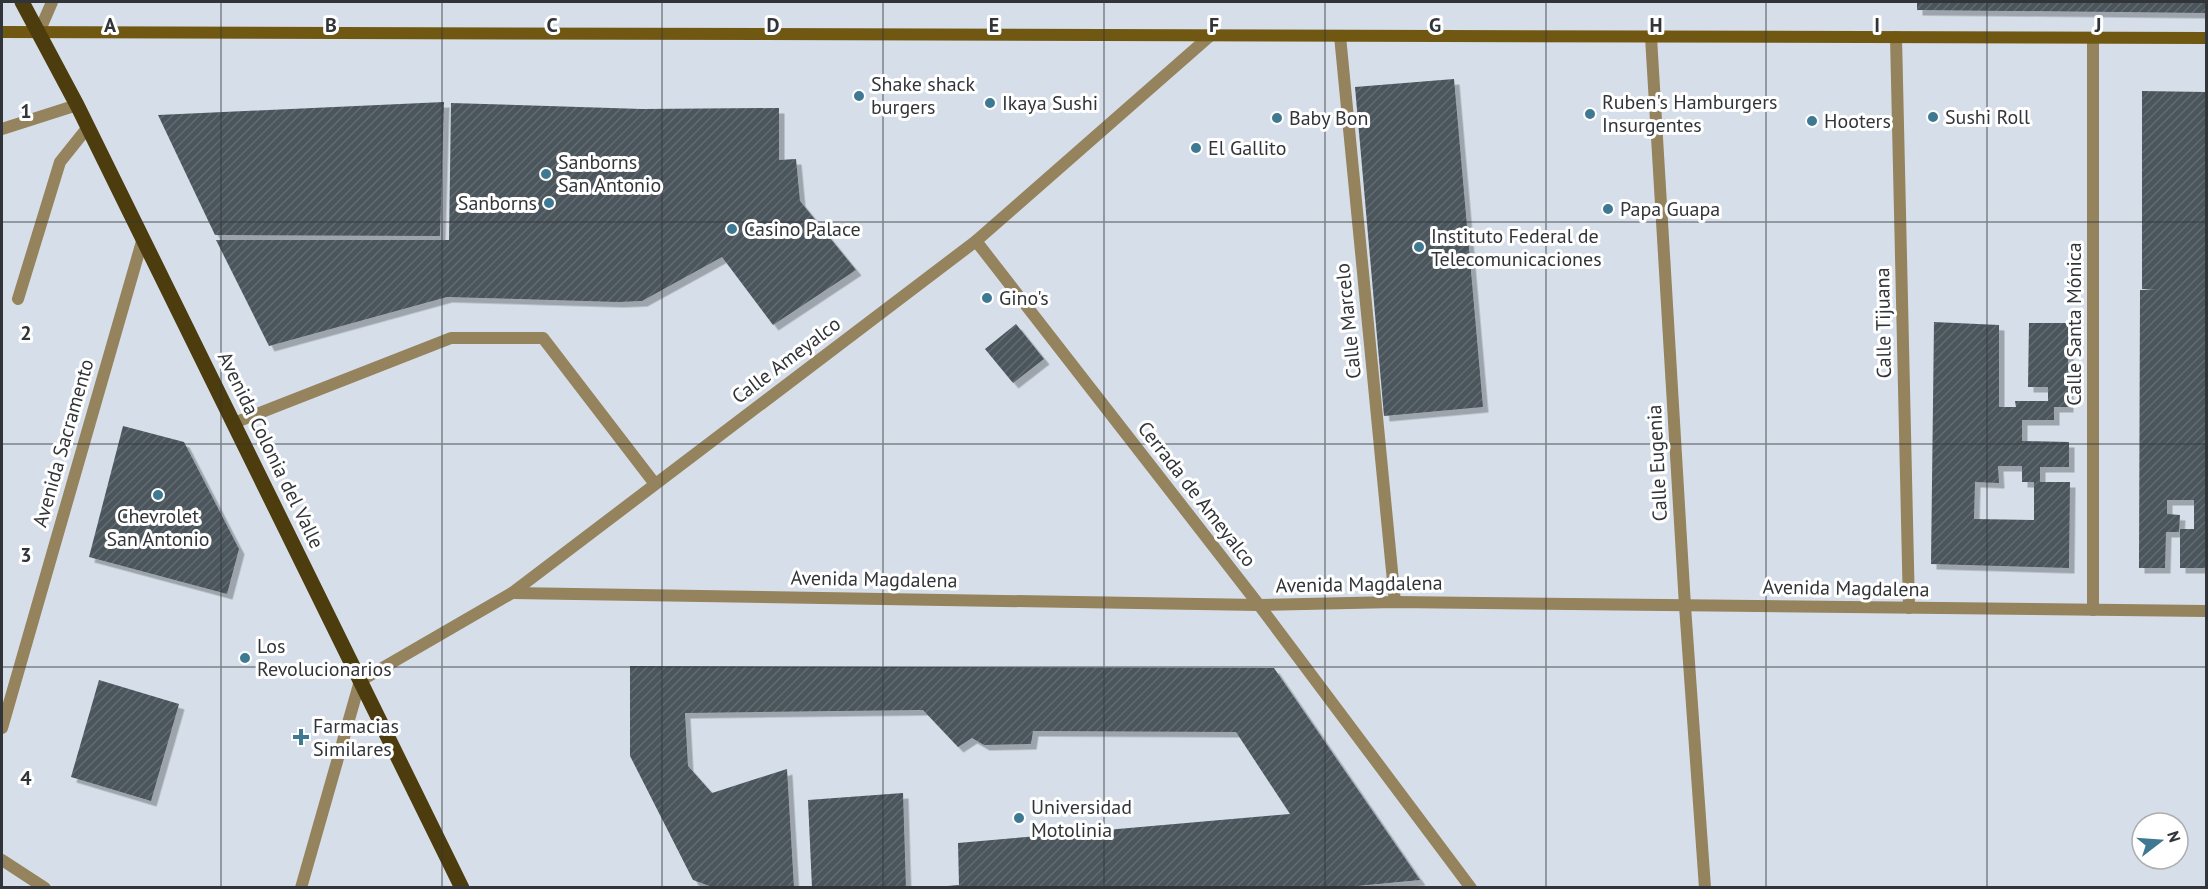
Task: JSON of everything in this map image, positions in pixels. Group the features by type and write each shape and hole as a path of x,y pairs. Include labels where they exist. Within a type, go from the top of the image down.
{"main road":[{"name":"Avenida Colonia del Valle","path":"22,2 88,127 462,888"},
{"path":"2,32 2206,38"}],"street":[{"path":"39,32 52,2"},
{"name":"Calle Ameyalco","path":"360,681 512,592 976,241 1211,35"},
{"name":"Calle Marcelo","path":"1340,36 1395,602"},
{"name":"Calle Eugenia","path":"1651,37 1685,606 1705,888"},
{"name":"Calle Tijuana","path":"1896,37 1909,608"},
{"name":"Calle Santa Mónica","path":"2093,38 2093,610"},
{"path":"2,129 77,105"},
{"path":"18,299 60,162 88,127"},
{"name":"Avenida Sacramento","path":"2,728 143,238"},
{"name":"Cerrada de Ameyalco","path":"976,241 1259,605 1472,888"},
{"path":"234,423 451,338 543,338 655,484"},
{"name":"Avenida Magdalena","path":"512,592 1259,605 1395,602 2206,611"},
{"path":"301,888 360,681"},
{"path":"2,860 45,888"}],"building":[{"path":"1917,2 2206,2 2206,13 1917,10"},
{"name":"Instituto Federal de Telecomunicaciones","path":"1454,79 1483,407 1384,416 1355,87"},
{"path":"2142,91 2206,92 2206,568 2180,568 2180,529 2194,529 2194,500 2167,500 2167,514 2180,515 2179,532 2166,532 2165,568 2139,568 2140,290 2157,290 2142,289"},
{"path":"444,102 440,236 215,235 158,115"},
{"name":"Sanborns San Antonio","path":"451,103 642,109 779,108 779,160 796,159 800,201 856,270 773,325 722,257 642,301 447,297 269,346 216,240 449,240"},
{"path":"1934,322 1999,325 1999,407 2016,407 2015,401 2048,401 2048,387 2028,387 2029,323 2068,323 2068,407 2054,407 2054,420 2022,420 2022,441 2069,442 2069,467 2040,467 2040,482 2070,482 2069,568 1931,564","holes":["1998,466 2022,466 2022,482 2034,482 2034,520 1974,519 1975,482 1999,483"]},
{"path":"1016,324 1044,359 1013,383 985,349"},
{"name":"Chevrolet San Antonio","path":"123,426 184,442 239,549 227,594 89,557"},
{"name":"Universidad Motolinia","path":"630,666 1274,668 1420,880 1335,888 947,888 947,886 959,885 958,843 1290,814 1236,732 1033,731 1031,744 984,745 972,738 958,747 923,710 685,713 688,766 712,793 787,769 794,888 715,888 693,880 630,756"},
{"path":"99,680 179,704 151,801 71,777"},
{"path":"903,793 906,888 812,888 808,800"}],"place":[{"name":"Shake shack burgers","path":"859,96"},
{"name":"Ikaya Sushi","path":"990,103"},
{"name":"Ruben's Hamburgers Insurgentes","path":"1590,114"},
{"name":"Sushi Roll","path":"1933,117"},
{"name":"Baby Bon","path":"1277,118"},
{"name":"Hooters","path":"1812,121"},
{"name":"El Gallito","path":"1196,148"},
{"name":"Sanborns San Antonio","path":"546,174"},
{"name":"Sanborns","path":"549,203"},
{"name":"Papa Guapa","path":"1608,209"},
{"name":"Casino Palace","path":"732,229"},
{"name":"Instituto Federal de Telecomunicaciones","path":"1419,247"},
{"name":"Gino's","path":"987,298"},
{"name":"Chevrolet San Antonio","path":"158,495"},
{"name":"Los Revolucionarios","path":"245,658"},
{"name":"Farmacias Similares","path":"301,737"},
{"name":"Universidad Motolinia","path":"1019,818"}]}
